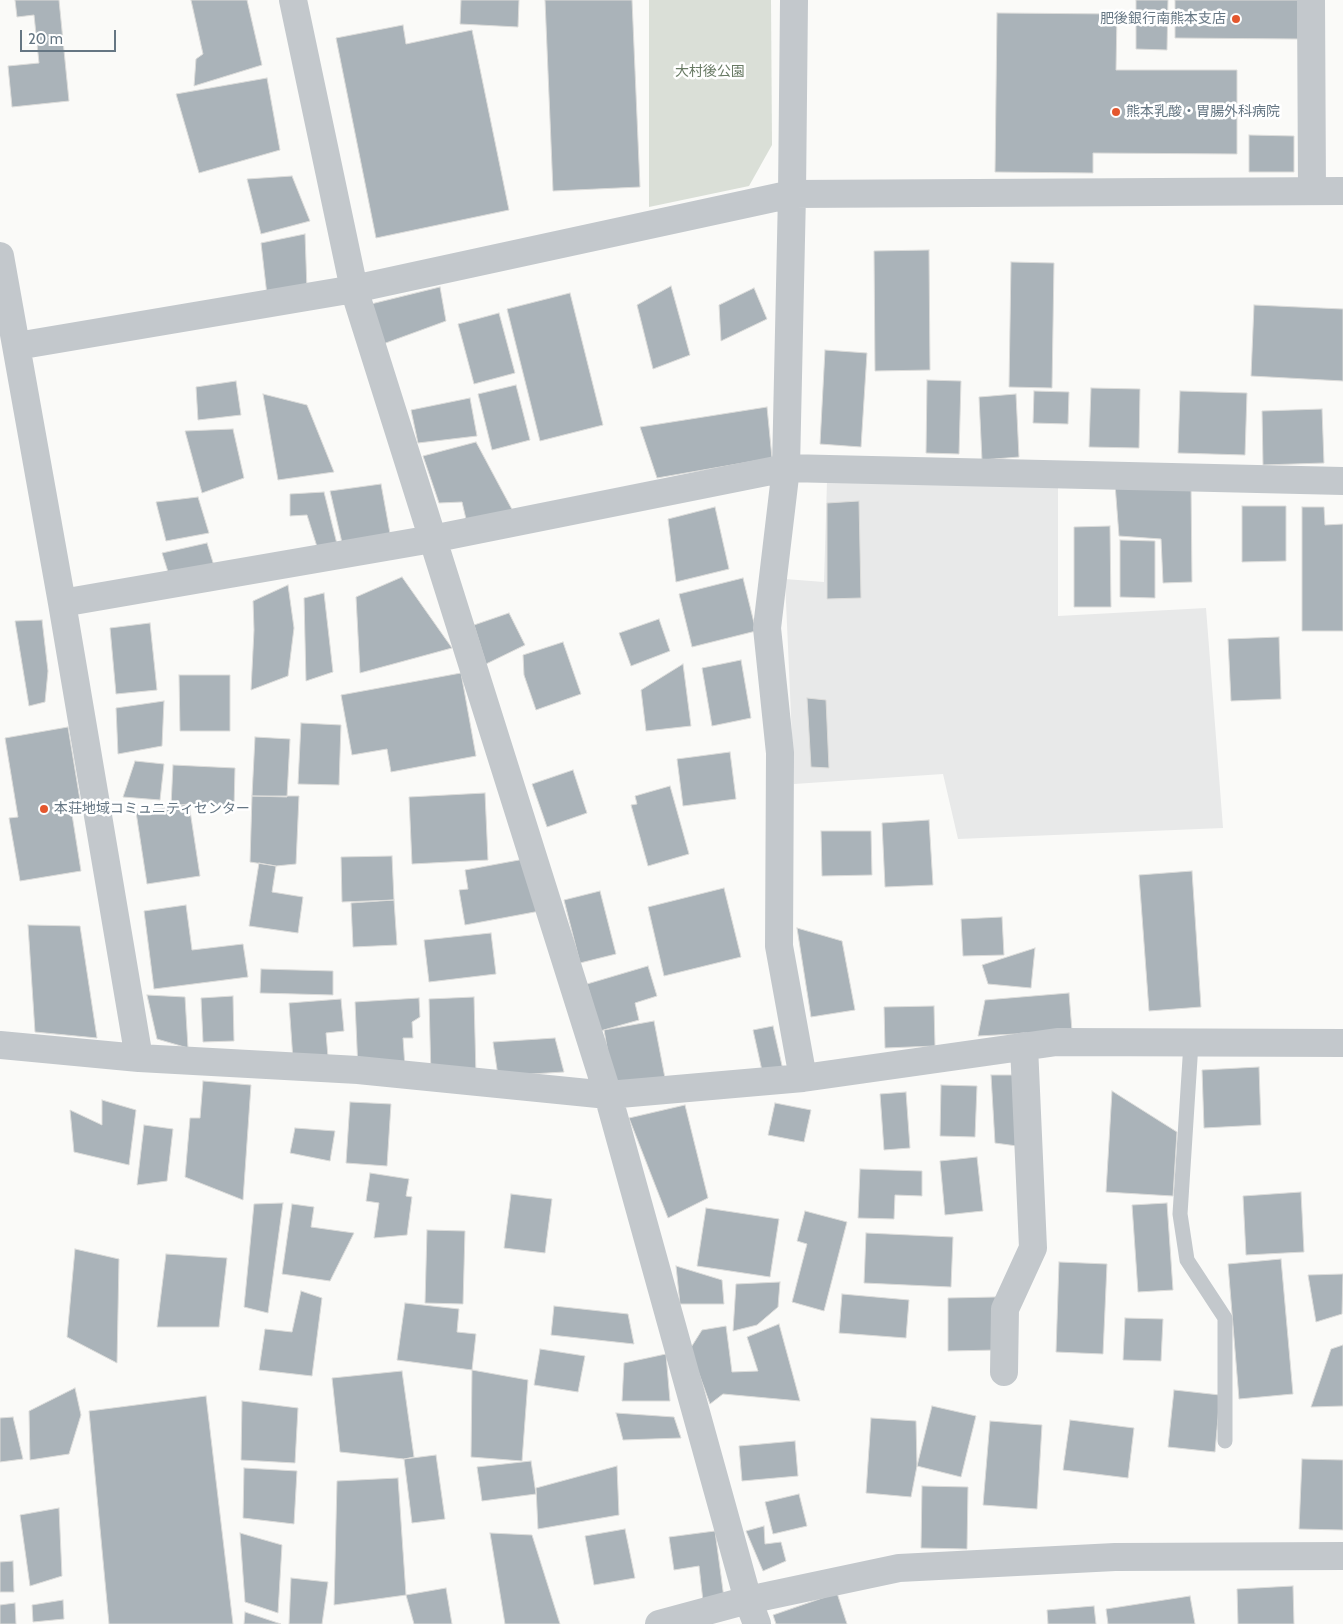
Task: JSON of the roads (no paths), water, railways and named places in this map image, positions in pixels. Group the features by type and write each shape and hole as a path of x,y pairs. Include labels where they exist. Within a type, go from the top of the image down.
{"street":[{"path":"293,0 354,289 608,1095 752,1612"},
{"path":"794,0 786,468 767,628 780,753 780,946 803,1078"},
{"path":"1311,0 1312,191"},
{"path":"17,346 354,289 792,194 1343,191"},
{"path":"0,256 62,603 139,1058"},
{"path":"62,603 432,539 786,468 1343,481"},
{"path":"0,1045 139,1058 358,1070 608,1095 803,1078 1057,1042 1343,1043"},
{"path":"1004,1372 1005,1310 1033,1248 1024,1046"},
{"path":"659,1624 752,1612 899,1568 1115,1557 1343,1556"}],"lane":[{"path":"1191,1043 1180,1214 1187,1260 1225,1318 1225,1441"}],"place":[{"name":"肥後銀行南熊本支店","path":"1236,19"},
{"name":"熊本乳酸・胃腸外科病院","path":"1116,112"},
{"name":"本荘地域コミュニティセンター","path":"44,809"}],"park label":[{"name":"大村後公園","path":"710,72"}]}
